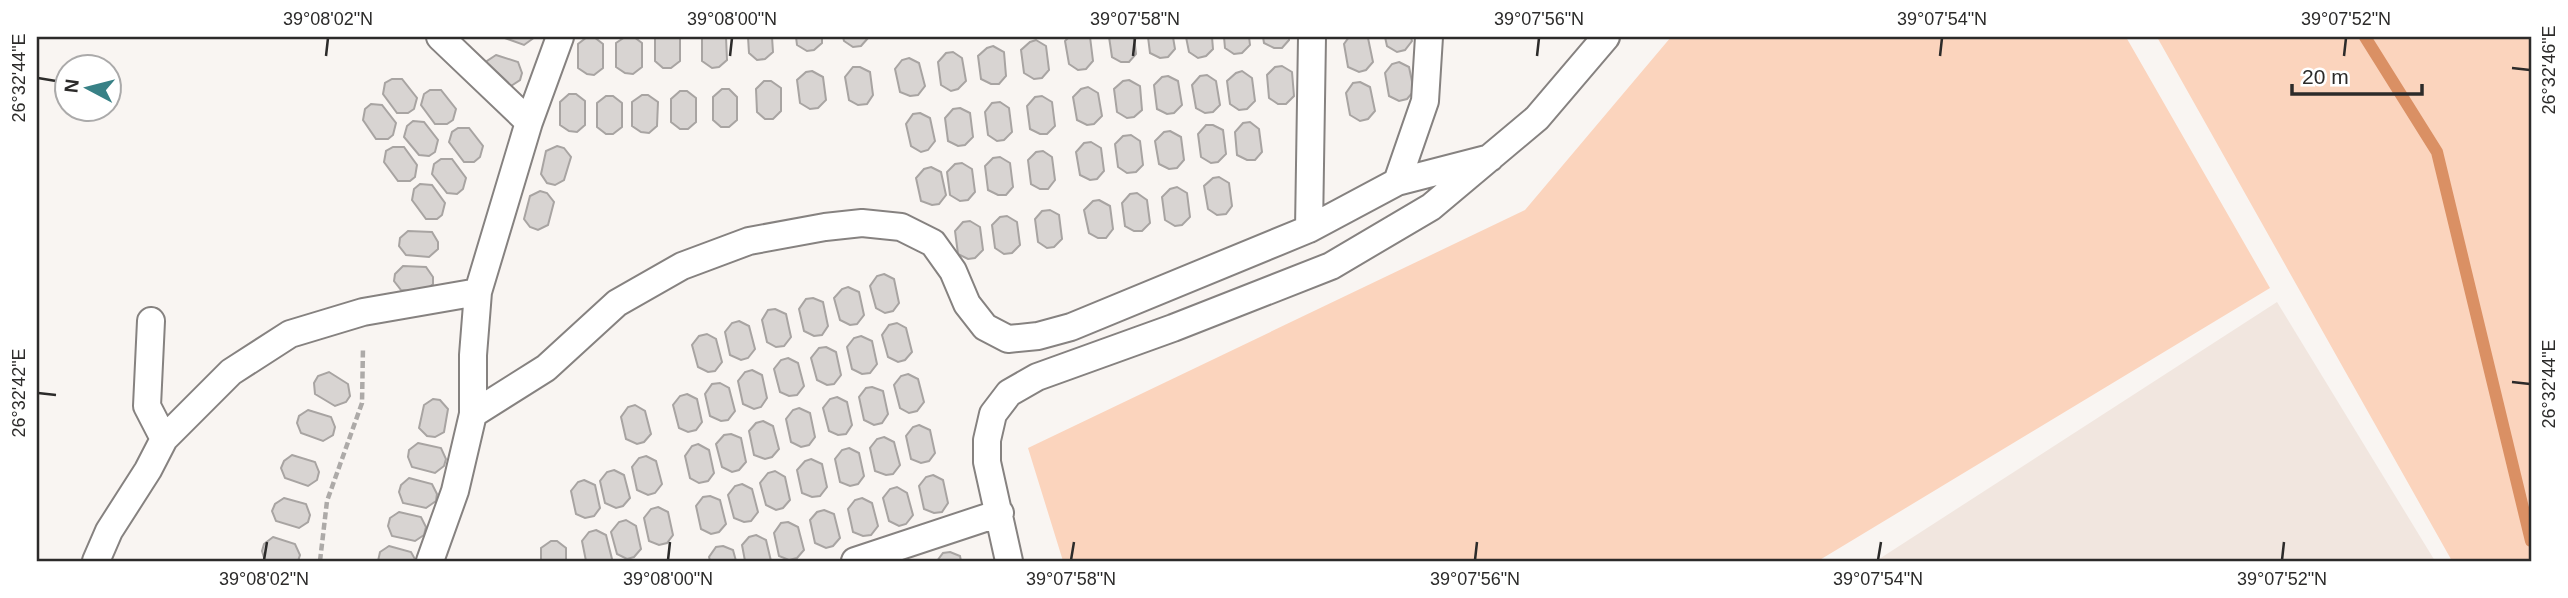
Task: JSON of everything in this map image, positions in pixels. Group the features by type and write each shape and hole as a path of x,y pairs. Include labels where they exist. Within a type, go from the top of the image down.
{"lane":[{"path":"440,37 529,122"},
{"path":"430,561 455,491 473,414 473,355 478,292 529,122 560,37"},
{"path":"1309,229 1312,37"},
{"path":"1396,182 1425,101 1429,37"},
{"path":"1009,561 987,462 987,440 993,414 1009,393 1037,377 1173,328 1331,266 1431,207 1536,118 1606,37"},
{"path":"473,414 546,369 617,303 682,266 749,241 862,223 901,227 933,243 953,271 967,304 985,327 1008,339 1038,336 1072,327 1309,229 1396,182 1490,158"},
{"path":"96,561 109,531 148,470 164,439 231,372 290,334 363,312 478,292"},
{"path":"151,321 148,406 164,439"},
{"path":"855,561 1000,513"}],"path":[{"path":"320,561 327,500 362,403 363,312"}],"shaded area":[{"path":"1671,37 2126,37 2270,288 1818,561 1063,561 1028,448 1525,210"},
{"path":"2157,37 2531,37 2531,561 2452,561"},
{"path":"2277,302 2435,561 1876,561"}],"building":[{"path":"502,37 535,37 524,45"},
{"path":"587,37 594,37 603,44 603,68 594,75 578,68 578,44"},
{"path":"625,37 634,37 642,43 642,67 633,74 625,73 616,67 616,43"},
{"path":"655,37 680,37 680,61 671,68 663,68 655,61"},
{"path":"702,37 726,37 727,60 719,67 712,68 702,61"},
{"path":"748,37 772,37 773,52 765,59 757,60 749,53"},
{"path":"796,37 822,37 822,43 814,50 807,51 797,45"},
{"path":"843,37 868,38 861,46 853,47 844,41"},
{"path":"1069,37 1090,37 1093,61 1086,69 1078,70 1069,64 1065,41"},
{"path":"1109,37 1134,37 1136,54 1129,62 1121,62 1112,57"},
{"path":"1148,37 1173,37 1175,49 1168,57 1160,58 1150,53"},
{"path":"1186,37 1212,37 1213,49 1206,56 1198,58 1189,52"},
{"path":"1224,37 1249,37 1250,45 1242,53 1234,54 1225,48"},
{"path":"1263,37 1289,37 1289,40 1282,48 1274,48 1264,43"},
{"path":"1349,37 1368,38 1373,62 1366,70 1359,72 1348,67 1344,44"},
{"path":"1385,37 1411,37 1412,41 1405,50 1397,52 1387,46"},
{"path":"1036,40 1046,46 1049,70 1042,78 1034,79 1024,73 1021,50"},
{"path":"993,46 1004,52 1006,76 999,84 991,84 981,79 978,56"},
{"path":"953,52 962,58 966,81 958,89 951,91 941,85 938,62 946,53"},
{"path":"496,55 518,62 522,73 520,80 511,86 488,79 484,68 487,61"},
{"path":"909,58 919,63 925,86 918,95 910,96 900,92 895,69 902,60"},
{"path":"1399,62 1409,67 1414,91 1407,99 1399,101 1389,96 1385,73 1392,64"},
{"path":"1282,66 1292,72 1294,96 1286,104 1278,104 1269,98 1267,75 1275,67"},
{"path":"853,67 870,72 873,95 867,104 858,105 849,100 845,77"},
{"path":"812,71 823,77 826,100 818,108 810,109 800,103 797,80 806,72"},
{"path":"1242,71 1252,78 1255,101 1247,109 1239,110 1230,104 1227,81"},
{"path":"1207,75 1216,81 1220,105 1213,112 1205,113 1196,108 1192,85 1200,76"},
{"path":"1168,76 1178,81 1182,105 1174,113 1167,114 1157,109 1154,85 1162,77"},
{"path":"392,79 402,79 417,98 414,109 408,113 397,113 383,94 385,83"},
{"path":"1129,80 1140,86 1142,110 1134,117 1127,118 1117,112 1114,89 1123,81"},
{"path":"764,81 771,81 781,88 781,111 773,119 765,119 757,112 756,89"},
{"path":"1360,82 1370,87 1375,111 1368,119 1360,121 1350,115 1346,93 1353,83"},
{"path":"1088,87 1098,93 1102,116 1094,124 1087,125 1077,120 1073,97 1081,89"},
{"path":"722,89 729,89 737,97 737,120 729,127 721,127 713,120 713,97"},
{"path":"430,90 441,90 456,109 453,120 447,124 435,124 421,105 424,94"},
{"path":"680,91 687,91 696,98 696,122 688,129 680,129 671,122 671,99"},
{"path":"569,94 576,94 585,101 585,125 577,132 569,131 560,125 560,102"},
{"path":"642,95 648,95 658,102 657,126 649,133 641,132 632,126 632,102"},
{"path":"606,96 613,96 622,103 622,127 613,134 606,134 597,127 597,103"},
{"path":"1042,96 1052,102 1055,126 1047,134 1030,129 1027,106 1035,97"},
{"path":"1000,102 1009,108 1012,132 1004,140 997,141 988,135 985,112 992,103"},
{"path":"371,104 382,105 396,123 393,135 388,139 376,139 363,120 365,109"},
{"path":"960,108 970,113 973,137 965,145 958,146 948,141 945,118 953,109"},
{"path":"920,113 930,118 935,141 928,150 921,152 911,146 906,124 913,114"},
{"path":"413,121 424,122 438,140 435,152 429,156 419,155 404,137 407,126"},
{"path":"1250,122 1259,129 1262,152 1255,160 1247,160 1237,155 1235,132 1243,123"},
{"path":"1206,125 1223,130 1226,154 1218,162 1211,163 1201,157 1198,134"},
{"path":"458,128 469,128 483,146 480,157 474,162 464,162 449,142 452,132"},
{"path":"1170,131 1181,137 1184,160 1177,168 1169,169 1159,164 1155,141 1164,132"},
{"path":"1131,135 1140,141 1143,165 1136,172 1127,173 1118,167 1115,144 1123,136"},
{"path":"1091,142 1101,148 1104,171 1097,179 1090,180 1080,175 1076,152 1084,143"},
{"path":"557,146 564,148 571,157 564,180 555,185 547,183 541,174 546,151"},
{"path":"393,147 404,147 417,165 415,177 410,181 398,181 384,162 386,151"},
{"path":"1043,151 1052,157 1055,180 1048,189 1040,189 1031,184 1028,160 1036,152"},
{"path":"1000,157 1010,163 1013,187 1006,195 998,195 988,190 985,166 993,158"},
{"path":"441,159 452,159 466,178 463,189 457,194 447,193 432,174 434,164"},
{"path":"962,163 972,169 975,192 968,200 960,201 950,195 947,172 955,164"},
{"path":"931,167 941,172 946,195 939,204 932,205 921,201 916,178 924,169"},
{"path":"1219,177 1229,183 1232,206 1226,214 1217,215 1208,209 1204,186 1213,178"},
{"path":"420,184 432,185 445,203 442,215 437,219 426,219 412,200 414,189"},
{"path":"1177,187 1187,193 1190,217 1182,225 1175,226 1165,220 1162,197 1170,189"},
{"path":"540,191 547,193 554,202 548,225 538,230 530,227 524,219 530,196"},
{"path":"1137,193 1147,200 1150,223 1142,231 1134,231 1125,226 1122,203 1130,194"},
{"path":"1099,200 1110,206 1113,229 1106,238 1098,238 1089,233 1084,210 1093,201"},
{"path":"1050,210 1059,215 1062,239 1054,247 1047,248 1038,242 1035,219 1042,211"},
{"path":"1007,216 1017,222 1020,245 1012,253 1004,254 995,248 992,225 1000,217"},
{"path":"970,221 980,227 983,250 975,258 968,259 958,254 955,231 963,222"},
{"path":"408,231 432,232 438,242 438,249 429,257 406,255 399,246 400,238"},
{"path":"403,266 426,267 433,277 433,284 424,292 401,290 394,281 395,274"},
{"path":"884,274 894,279 899,303 893,311 885,313 876,308 870,286 877,276"},
{"path":"848,287 859,292 864,315 857,324 850,325 840,320 834,298 842,289"},
{"path":"813,298 823,302 828,326 822,335 814,336 804,331 799,309 806,299"},
{"path":"775,309 786,314 791,337 784,346 776,347 767,342 762,320 768,310"},
{"path":"739,321 749,326 755,349 748,358 741,360 730,355 725,332 732,323"},
{"path":"897,323 906,328 912,352 905,360 898,362 888,357 882,335 889,325"},
{"path":"707,334 716,339 722,362 715,371 708,372 698,367 692,345 699,336"},
{"path":"861,336 872,341 877,364 870,373 862,374 852,369 847,347 854,338"},
{"path":"826,347 836,352 841,375 834,384 827,385 817,380 811,358 819,348"},
{"path":"788,358 798,363 804,386 797,395 789,396 780,392 774,369 781,360"},
{"path":"752,370 762,375 767,398 761,407 754,409 743,404 738,381 745,372"},
{"path":"329,372 348,384 350,396 346,402 335,406 315,394 314,383 318,376"},
{"path":"908,374 918,379 924,402 917,411 909,413 900,408 894,385 901,376"},
{"path":"720,383 729,388 735,411 728,420 721,421 710,416 705,394 712,384"},
{"path":"866,388 883,391 888,414 882,423 874,425 864,420 859,397"},
{"path":"687,394 697,399 702,422 696,430 688,432 679,428 673,405 680,396"},
{"path":"837,397 847,402 852,425 846,434 838,435 829,431 823,408 830,399"},
{"path":"433,399 440,400 448,409 444,432 435,437 427,436 419,428 424,405"},
{"path":"635,405 645,411 651,434 644,442 637,444 626,439 621,417 628,407"},
{"path":"799,408 810,413 815,437 809,445 801,447 791,442 786,419 793,410"},
{"path":"308,410 331,417 335,427 333,435 323,441 301,433 297,423 299,416"},
{"path":"763,421 773,426 779,449 772,457 765,459 754,455 749,431 756,423"},
{"path":"919,425 930,430 935,453 929,461 921,463 911,459 906,436 913,427"},
{"path":"731,434 741,438 746,462 739,470 732,472 722,467 716,444 724,435"},
{"path":"884,437 894,442 900,465 893,474 886,475 875,471 870,448 877,439"},
{"path":"418,443 441,448 446,459 444,466 435,473 412,467 408,457 409,450"},
{"path":"698,444 709,450 714,473 708,481 699,483 690,478 685,456 692,446"},
{"path":"849,448 859,453 864,476 858,484 850,486 840,482 835,459 842,450"},
{"path":"292,455 315,462 319,472 317,480 308,486 285,478 281,468 284,461"},
{"path":"646,456 656,461 662,484 655,493 648,495 637,490 632,467 639,458"},
{"path":"811,459 822,464 827,487 820,496 812,497 802,493 797,470 805,461"},
{"path":"614,470 624,475 630,498 623,506 616,508 605,503 600,481 607,472"},
{"path":"775,471 785,477 790,500 783,508 776,510 766,505 760,483 768,473"},
{"path":"933,475 943,480 948,503 942,512 934,513 924,509 919,486 926,477"},
{"path":"409,478 432,484 437,494 436,501 426,508 403,503 399,492 401,485"},
{"path":"584,480 595,485 600,508 594,516 585,518 576,514 571,491 578,482"},
{"path":"742,484 752,489 758,512 751,521 744,522 734,518 728,495 735,486"},
{"path":"897,487 907,493 913,515 906,524 899,526 889,521 883,498 890,489"},
{"path":"710,496 720,500 726,524 719,532 711,534 701,529 696,506 703,497"},
{"path":"284,498 306,504 310,515 308,522 299,528 276,521 272,511 275,504"},
{"path":"862,498 872,503 878,526 871,535 863,536 853,532 848,509 855,500"},
{"path":"658,507 668,512 673,535 667,543 659,545 649,541 644,518 651,509"},
{"path":"824,510 834,514 840,538 833,546 826,548 815,543 810,520 817,512"},
{"path":"399,512 421,517 426,527 424,535 415,541 392,536 388,526 390,518"},
{"path":"626,520 636,526 641,549 634,557 627,559 617,554 611,532 619,522"},
{"path":"788,522 798,527 804,550 797,558 789,560 779,556 774,533 781,523"},
{"path":"596,530 606,535 612,559 610,561 586,561 582,541 589,532"},
{"path":"756,535 766,540 771,561 745,561 742,545 749,537"},
{"path":"273,537 295,544 300,555 298,561 265,561 262,551 264,544"},
{"path":"551,541 557,541 566,548 566,561 541,561 541,548"},
{"path":"389,546 411,552 416,561 378,561 380,552"},
{"path":"723,546 733,550 736,561 710,561 709,557 716,547"},
{"path":"950,552 960,556 961,561 937,561 943,553"}],"waterway":[{"path":"2365,37 2437,152 2531,541"}]}
